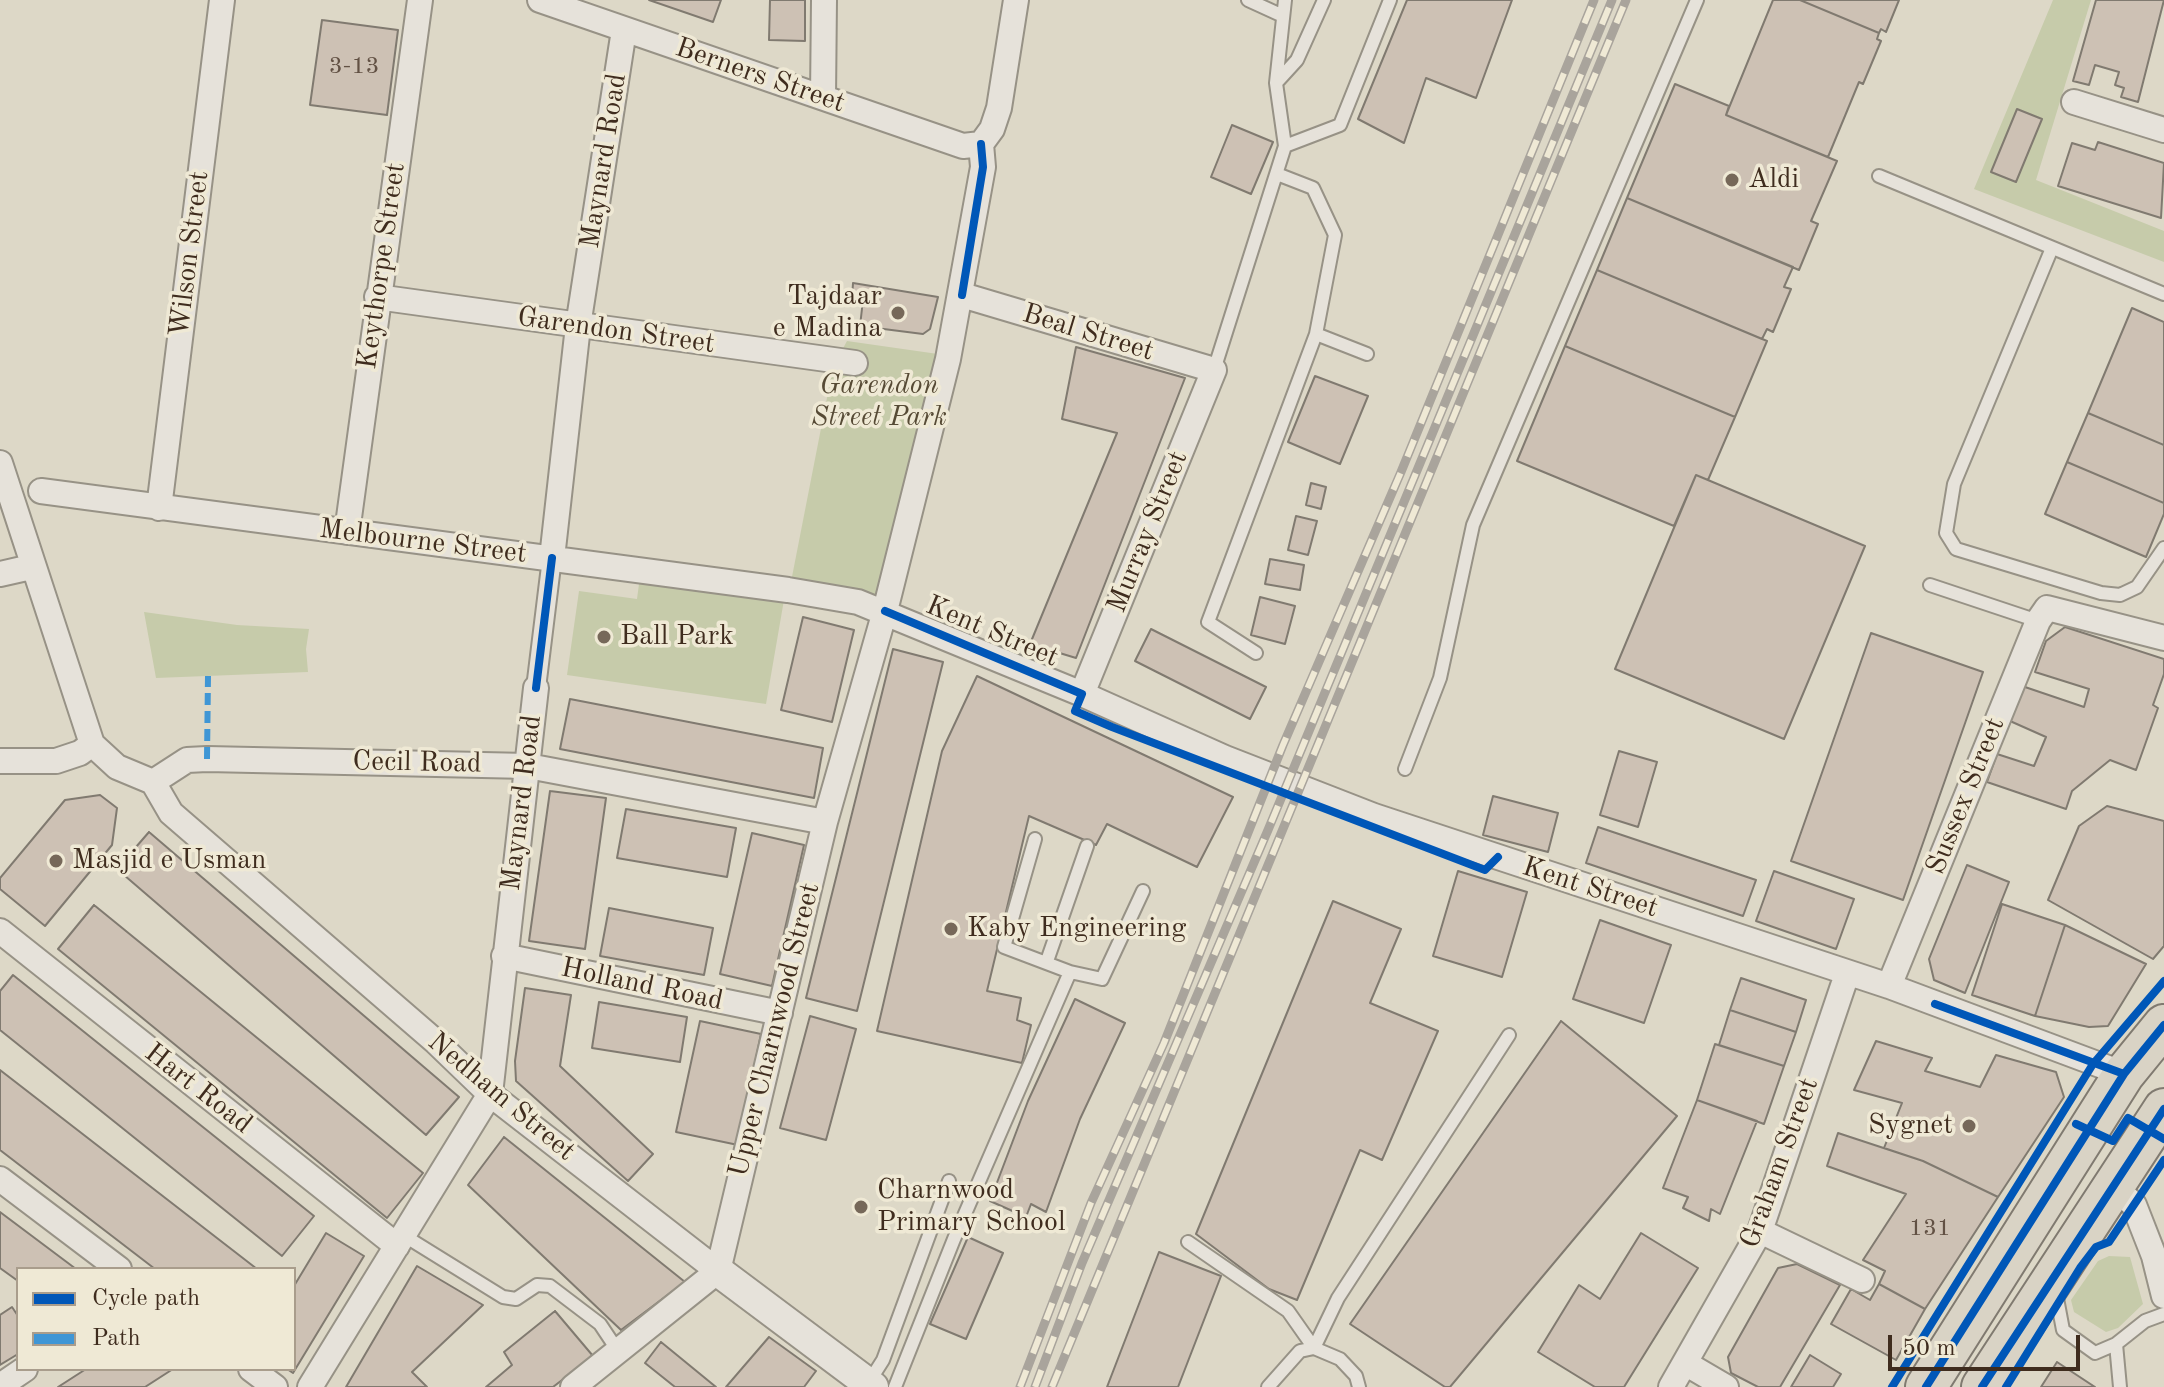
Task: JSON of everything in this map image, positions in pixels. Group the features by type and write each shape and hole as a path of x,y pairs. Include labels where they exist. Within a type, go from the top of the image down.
{"main road":[{"path":"1926,1387 2124,1074 2164,1025"},
{"path":"2124,1074 2144,1081 2164,1072"},
{"path":"1982,1387 2164,1109"},
{"path":"1985,1291 2075,1186 2094,1177 2113,1185"}],"street":[{"name":"Wilson Street","path":"159,508 222,0"},
{"name":"Keythorpe Street","path":"347,532 420,0"},
{"name":"Berners Street","path":"540,0 963,146 981,144"},
{"path":"823,97 824,0"},
{"path":"981,144 992,129 999,108 1016,0"},
{"name":"Maynard Road","path":"310,1387 490,1094 578,326 624,30"},
{"path":"2074,102 2164,130"},
{"name":"Upper Charnwood Street","path":"718,1271 825,822 885,611 962,295 983,167 981,144"},
{"name":"Beal Street","path":"962,295 1214,370"},
{"name":"Garendon Street","path":"377,297 855,363"},
{"name":"Murray Street","path":"1082,694 1214,370"},
{"path":"0,463 31,567 92,744 117,767 153,782"},
{"name":"Melbourne Street","path":"41,491 799,592 885,611"},
{"path":"0,574 31,567"},
{"name":"Kent Street","path":"885,611 1225,758 1374,816 1889,986 2124,1074"},
{"path":"2043,614 2164,638"},
{"name":"Sussex Street","path":"1889,986 2043,614"},
{"path":"0,761 56,761 80,753 92,744"},
{"name":"Cecil Road","path":"153,782 187,760 207,759 528,766 825,822"},
{"name":"Nedham Street","path":"153,782 171,813 436,1042 490,1094 718,1271 879,1386"},
{"name":"Hart Road","path":"0,931 400,1240"},
{"name":"Holland Road","path":"504,956 780,1013"},
{"name":"Graham Street","path":"1671,1387 1760,1231 1847,974"},
{"path":"0,1179 116,1267"},
{"path":"2113,1185 2134,1205 2151,1245 2164,1296"},
{"path":"1760,1231 1862,1280"},
{"path":"573,1387 718,1271"},
{"path":"1685,1363 1726,1387"},
{"path":"0,1386 22,1371"},
{"path":"254,1371 275,1387"}],"lane":[{"path":"1248,0 1283,16"},
{"path":"1214,370 1285,146 1276,83 1285,0"},
{"path":"1276,83 1297,60 1324,0"},
{"path":"1285,146 1340,125 1390,0"},
{"path":"1405,769 1440,678 1473,525 1697,0"},
{"path":"1256,653 1208,622 1316,334 1335,235 1313,188 1277,174"},
{"path":"1879,176 2164,294"},
{"path":"2052,248 1954,484 1946,533 1956,549 2101,593 2120,595 2137,587 2164,548"},
{"path":"1316,334 1367,354"},
{"path":"1930,585 2043,614"},
{"path":"1035,839 1004,947 1070,972 1102,979 1143,891"},
{"path":"1047,961 1087,846"},
{"path":"879,1386 954,1239 1070,972"},
{"path":"1314,1348 1338,1298 1509,1035"},
{"path":"879,1386 883,1360 949,1181"},
{"path":"400,1240 503,1297 516,1299 537,1285 550,1286 600,1324 618,1351"},
{"path":"1188,1242 1288,1311 1314,1348 1340,1359 1356,1376 1359,1387"},
{"path":"2054,1275 2063,1330 2095,1353 2116,1344 2145,1321 2164,1314"},
{"path":"2116,1344 2120,1387"},
{"path":"1268,1387 1300,1351 1314,1348"}],"green space":[{"path":"2053,0 2091,0 2036,180 2164,231 2164,262 1974,189"},
{"name":"Garendon Street Park","path":"847,341 945,355 883,609 790,587 833,367"},
{"path":"639,584 747,588 785,594 766,704 567,675 579,591 637,599"},
{"path":"144,612 237,625 309,629 306,649 308,672 156,678"},
{"path":"2109,1256 2130,1257 2143,1304 2118,1328 2106,1332 2074,1312 2071,1300 2098,1261"}],"building":[{"path":"649,0 721,0 713,22"},
{"path":"770,0 805,0 805,41 769,40"},
{"path":"1407,0 1512,0 1476,98 1426,78 1404,143 1358,119"},
{"path":"1773,0 1800,0 1879,33 1877,39 1881,41 1863,84 1859,82 1828,157 1726,115"},
{"path":"1800,0 1899,0 1886,32 1881,29 1879,33"},
{"path":"2096,0 2164,0 2138,102 2121,97 2124,88 2115,85 2119,72 2095,65 2089,85 2073,81"},
{"path":"322,20 398,30 387,115 310,105"},
{"name":"Aldi","path":"1675,84 1729,106 1726,115 1837,161 1811,221 1818,224 1799,270 1627,198"},
{"path":"2017,109 2042,119 2016,182 1991,172"},
{"path":"1232,125 1273,142 1251,194 1211,177"},
{"path":"2098,142 2164,163 2161,218 2058,186 2072,143 2095,150"},
{"path":"1627,198 1793,267 1784,287 1791,289 1773,332 1767,329 1762,339 1597,270"},
{"path":"1597,270 1767,341 1735,417 1565,346"},
{"name":"Tajdaar e Madina","path":"853,283 938,297 930,329 923,334 860,326 863,300 852,299"},
{"path":"2132,308 2164,322 2164,445 2088,413"},
{"path":"1565,346 1735,417 1708,480 1696,475 1674,526 1517,461"},
{"path":"1076,347 1185,378 1076,658 1030,644 1117,433 1062,419"},
{"path":"1315,376 1368,396 1340,464 1288,442"},
{"path":"2088,413 2164,445 2164,503 2067,462"},
{"path":"2067,462 2164,503 2164,514 2146,557 2045,514"},
{"path":"1696,475 1865,546 1784,739 1615,669"},
{"path":"1311,483 1326,487 1321,509 1306,505"},
{"path":"1296,516 1317,521 1308,555 1288,550"},
{"path":"1270,559 1304,565 1300,590 1265,584"},
{"path":"1260,597 1295,606 1285,644 1251,635"},
{"path":"803,617 854,630 832,722 781,710"},
{"path":"2065,627 2164,659 2164,674 2153,705 2158,708 2136,770 2110,760 2072,791 2066,809 1987,782 1997,754 2034,766 2046,737 2010,721 2022,686 2084,707 2089,689 2035,672 2046,641"},
{"path":"1151,629 1266,687 1250,719 1135,661"},
{"path":"1871,633 1983,672 1903,900 1791,861"},
{"path":"893,649 943,662 857,1011 806,998"},
{"name":"Kaby Engineering","path":"977,676 1233,797 1197,867 1107,824 1096,845 1029,816 987,991 1021,998 1017,1020 1031,1025 1022,1063 877,1031 942,751"},
{"path":"570,699 823,748 814,798 560,749"},
{"path":"1619,751 1657,762 1638,827 1600,815"},
{"path":"550,791 606,798 585,949 529,941"},
{"name":"Masjid e Usman","path":"100,795 117,808 112,845 45,926 0,889 0,878 65,800"},
{"path":"1493,796 1558,813 1548,852 1483,835"},
{"path":"2107,806 2164,821 2164,946 2153,959 2048,900 2079,826"},
{"path":"626,809 736,828 727,877 617,858"},
{"path":"1598,827 1756,880 1743,916 1586,863"},
{"path":"149,832 459,1097 426,1135 117,869"},
{"path":"752,833 804,845 772,986 720,974"},
{"path":"1967,865 2009,882 1965,993 1934,980 1929,959"},
{"path":"1458,871 1527,892 1502,977 1433,956"},
{"path":"1774,871 1854,899 1836,949 1756,921"},
{"path":"1333,901 1401,929 1370,1003 1438,1031 1382,1160 1360,1150 1297,1300 1269,1289 1196,1234"},
{"path":"2002,904 2065,925 2035,1016 1972,995"},
{"path":"94,905 423,1173 387,1218 58,949"},
{"path":"609,908 713,928 704,975 600,956"},
{"path":"1600,920 1671,945 1644,1023 1573,999"},
{"path":"2065,925 2146,964 2108,1026 2089,1027 2035,1016"},
{"path":"13,975 314,1216 282,1256 0,1030 0,991"},
{"path":"1741,978 1806,1000 1796,1032 1730,1010"},
{"path":"525,988 571,995 560,1066 653,1154 628,1181 516,1081 515,1061"},
{"path":"1075,999 1125,1023 1080,1119 1046,1212 1031,1204 1026,1217 990,1201 1028,1101"},
{"path":"599,1002 687,1017 680,1062 592,1048"},
{"path":"1730,1010 1796,1032 1784,1066 1719,1045"},
{"path":"810,1016 856,1029 826,1140 780,1128"},
{"path":"700,1021 761,1034 738,1145 676,1132"},
{"path":"1561,1021 1677,1116 1450,1387 1445,1387 1350,1324"},
{"name":"Sygnet","path":"1876,1041 1932,1058 1925,1071 1980,1087 1996,1055 2056,1072 2064,1097 1998,1197 1923,1161 1884,1148 1902,1103 1854,1090"},
{"path":"1715,1044 1784,1066 1764,1124 1697,1100"},
{"path":"0,1070 254,1267 152,1267 0,1150"},
{"path":"1697,1100 1757,1121 1720,1214 1711,1209 1709,1221 1683,1208 1688,1197 1663,1188"},
{"path":"1838,1133 1923,1161 1998,1197 1925,1309 1879,1284 1885,1271 1863,1260 1906,1194 1827,1166"},
{"path":"504,1137 685,1282 621,1330 468,1185"},
{"path":"0,1212 73,1267 16,1267 16,1280 0,1268"},
{"path":"326,1233 364,1256 296,1368 296,1283"},
{"path":"1641,1233 1698,1268 1624,1387 1595,1387 1538,1352 1579,1285 1600,1299"},
{"path":"968,1237 1003,1253 966,1339 930,1324"},
{"path":"1159,1252 1221,1276 1178,1387 1107,1387"},
{"path":"1797,1264 1840,1285 1780,1387 1758,1387 1731,1373 1728,1357 1778,1268"},
{"path":"417,1266 483,1305 412,1372 427,1387 346,1387"},
{"path":"1879,1284 1925,1309 1896,1360 1831,1324 1851,1289 1870,1300"},
{"path":"12,1307 16,1313 16,1355 0,1365 0,1315"},
{"path":"555,1311 593,1356 553,1387 486,1387 512,1365 504,1352"},
{"path":"769,1337 816,1371 804,1387 726,1387"},
{"path":"661,1342 716,1387 675,1387 645,1363"},
{"path":"1810,1355 1841,1374 1833,1387 1791,1387"},
{"path":"2057,1362 2095,1387 2041,1387"},
{"path":"83,1371 170,1371 145,1387 58,1387"}],"railway":[{"path":"1020,1387 1091,1203 1164,1043 1283,745 1401,472 1594,0"},
{"path":"1035,1387 1082,1263 1268,830 1612,0"},
{"path":"1052,1387 1626,0"}],"marked path":[{"path":"207,759 208,676"}],"cycle path":[{"path":"962,295 983,167 981,144"},
{"path":"536,688 552,558"},
{"path":"885,611 1082,694 1075,711 1112,727 1485,870 1498,857"},
{"path":"1892,1387 2093,1064 2164,981"},
{"path":"1935,1004 2124,1074"},
{"path":"1926,1387 2124,1074 2164,1025"},
{"path":"1982,1387 2164,1109"},
{"path":"2076,1124 2113,1141 2128,1118 2164,1139"},
{"path":"2006,1387 2080,1268 2096,1247 2109,1242 2164,1160"}],"place":[{"name":"Aldi","path":"1732,180"},
{"name":"Tajdaar e Madina","path":"898,313"},
{"name":"Ball Park","path":"604,637"},
{"name":"Masjid e Usman","path":"56,861"},
{"name":"Kaby Engineering","path":"951,929"},
{"name":"Sygnet","path":"1969,1126"},
{"name":"Charnwood Primary School","path":"861,1207"}]}
